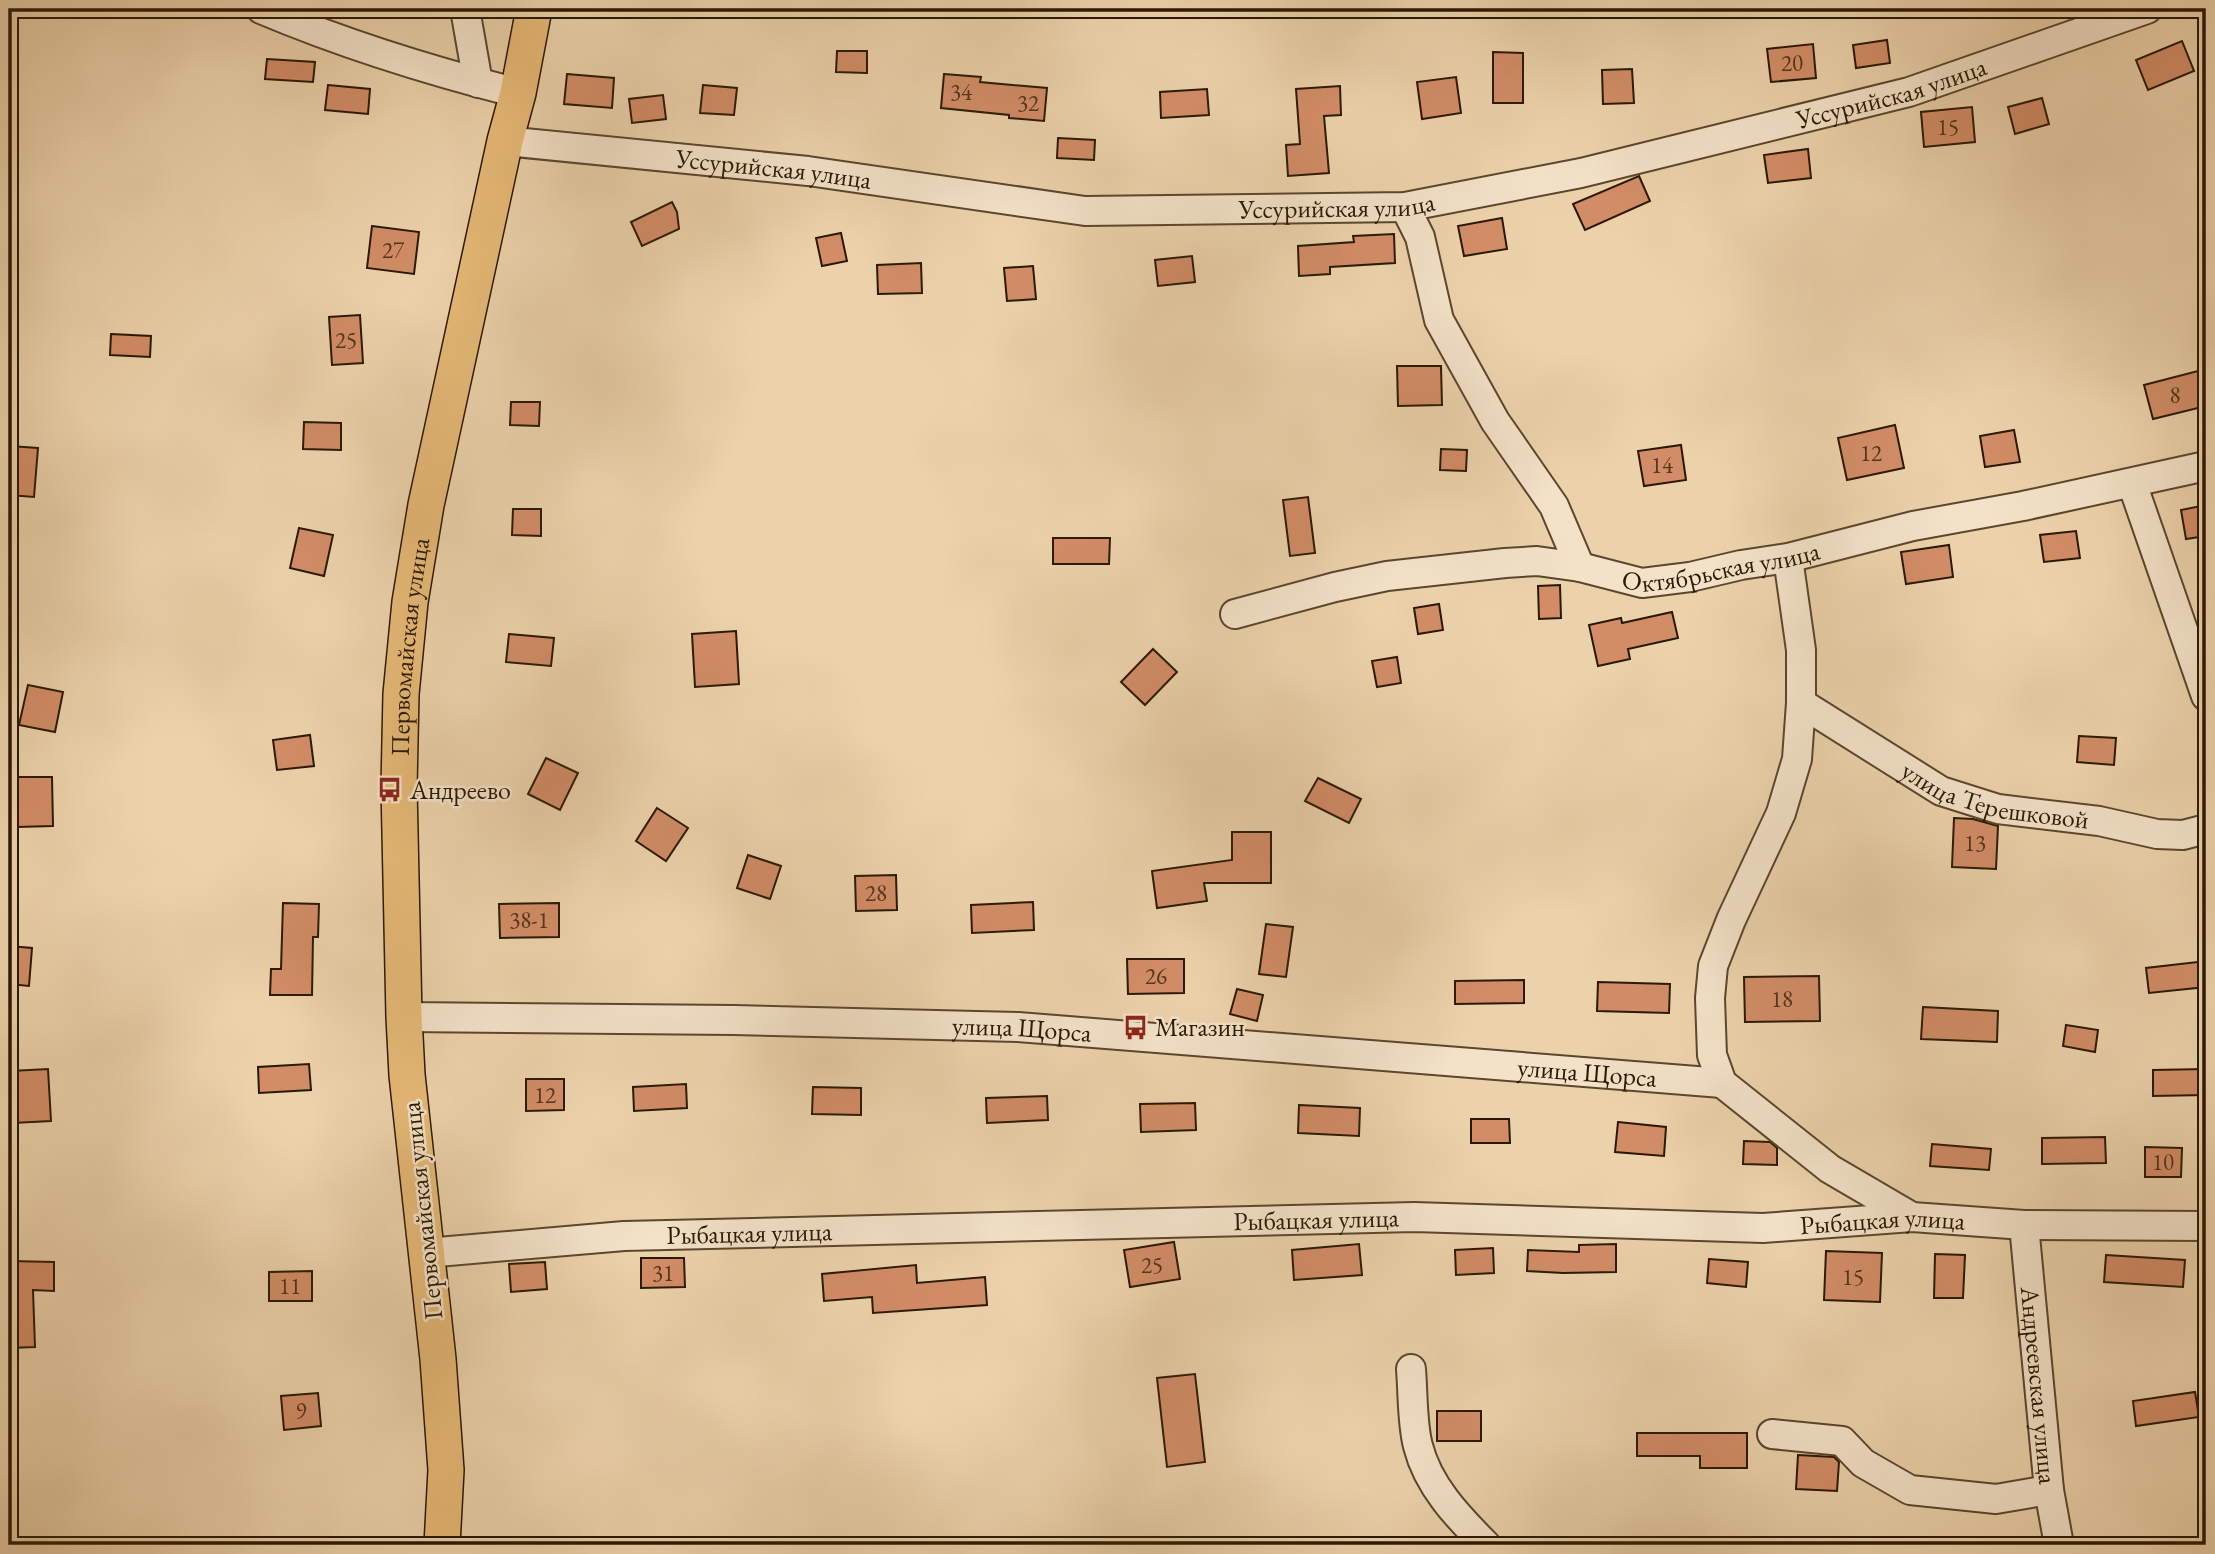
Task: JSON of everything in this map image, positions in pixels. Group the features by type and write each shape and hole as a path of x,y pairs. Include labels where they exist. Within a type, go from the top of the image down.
{"main road":[{"name":"Первомайская улица","path":"442,1545 446,1471 438,1359 407,1074 404,1017 399,787 401,694 410,602 426,505 505,141 518,93 534,9"}],"street":[{"path":"261,9 320,33 518,93"},
{"path":"465,9 478,83"},
{"name":"Уссурийская улица","path":"505,141 808,171 1085,211 1405,207 1581,173 1909,92 2140,10"},
{"path":"1405,207 1420,237 1439,320 1495,421 1554,506 1580,567"},
{"name":"Октябрьская улица","path":"1234,614 1387,576 1537,561 1580,567 1642,583 1690,577 1788,558 1913,526 2206,466"},
{"path":"2132,483 2206,696"},
{"path":"1788,558 1801,650 1797,759 1781,813 1731,920 1713,967 1710,998 1712,1055 1722,1083 1830,1169 1912,1217"},
{"name":"улица Терешковой","path":"1801,703 1900,768 1941,791 1975,802 1998,809 2099,821 2157,834 2183,835 2206,829"},
{"name":"улица Щорса","path":"404,1017 734,1020 1018,1027 1722,1083"},
{"name":"Рыбацкая улица","path":"426,1253 624,1236 1414,1217 1763,1228 1912,1217 2024,1225 2206,1226"},
{"name":"Андреевская улица","path":"2024,1225 2049,1490 2059,1545"},
{"path":"1411,1369 1418,1446 1431,1478 1449,1508 1486,1545"},
{"path":"1772,1434 1842,1441 1863,1463 1910,1490 1996,1499 2049,1490"}],"building":[{"path":"1887,40 1890,63 1856,68 1853,45"},
{"path":"2182,41 2194,71 2148,90 2136,60"},
{"path":"1813,44 1816,78 1771,82 1767,49"},
{"path":"837,51 867,51 867,73 836,72"},
{"path":"1493,52 1523,53 1523,103 1493,103"},
{"path":"267,59 315,62 313,82 265,79"},
{"path":"1632,69 1634,103 1603,104 1602,70"},
{"path":"567,74 614,78 612,108 564,104"},
{"path":"944,74 981,77 980,82 1047,88 1044,121 941,108"},
{"path":"1456,77 1461,113 1422,119 1417,82"},
{"path":"328,85 370,89 368,114 325,110"},
{"path":"703,85 737,88 734,115 700,113"},
{"path":"1340,86 1341,115 1324,116 1329,173 1288,176 1286,145 1300,144 1296,89"},
{"path":"1207,89 1209,115 1161,118 1160,92"},
{"path":"663,95 666,119 632,123 629,99"},
{"path":"2042,98 2049,124 2015,134 2008,107"},
{"path":"1972,107 1975,142 1924,147 1921,112"},
{"path":"1058,138 1095,140 1094,160 1057,158"},
{"path":"1808,149 1811,178 1768,183 1764,155"},
{"path":"1639,176 1650,201 1585,230 1573,204"},
{"path":"672,202 677,212 679,229 642,246 631,222"},
{"path":"1502,218 1507,249 1464,256 1458,226"},
{"path":"372,226 419,232 414,274 367,268"},
{"path":"841,233 847,261 822,266 816,238"},
{"path":"1394,234 1395,263 1330,267 1330,274 1299,276 1298,246 1354,242 1353,236"},
{"path":"1192,256 1195,282 1158,286 1155,260"},
{"path":"921,263 922,293 878,294 877,265"},
{"path":"1033,266 1036,299 1007,301 1004,268"},
{"path":"360,315 363,363 332,365 329,317"},
{"path":"111,334 151,336 150,357 110,355"},
{"path":"1397,366 1441,366 1442,405 1398,406"},
{"path":"2198,371 2206,406 2153,419 2144,385"},
{"path":"511,402 540,402 539,426 510,425"},
{"path":"304,422 341,423 341,450 303,449"},
{"path":"1895,425 1904,468 1847,480 1838,438"},
{"path":"2014,430 2020,462 1985,467 1980,436"},
{"path":"1681,445 1686,480 1644,486 1638,451"},
{"path":"9,446 38,448 34,497 9,495"},
{"path":"1441,449 1467,450 1466,471 1440,470"},
{"path":"1308,497 1315,553 1290,556 1283,500"},
{"path":"2206,505 2206,536 2186,539 2181,510"},
{"path":"513,509 541,509 541,536 512,535"},
{"path":"299,528 333,535 324,576 290,568"},
{"path":"2076,531 2080,558 2044,562 2040,535"},
{"path":"1053,538 1110,538 1109,564 1053,564"},
{"path":"1949,545 1953,577 1906,584 1901,552"},
{"path":"1560,585 1561,618 1539,619 1538,586"},
{"path":"1439,604 1443,630 1418,634 1414,608"},
{"path":"1672,612 1678,638 1628,649 1630,659 1598,666 1589,625 1621,618 1622,623"},
{"path":"736,631 739,684 695,687 692,634"},
{"path":"509,634 554,638 551,666 506,662"},
{"path":"1153,649 1177,672 1145,705 1121,682"},
{"path":"1397,657 1401,683 1377,687 1372,661"},
{"path":"28,685 63,692 55,732 19,725"},
{"path":"310,735 314,766 277,770 273,740"},
{"path":"2079,736 2116,738 2114,765 2077,762"},
{"path":"546,758 578,773 560,810 528,794"},
{"path":"17,777 52,777 53,826 17,827"},
{"path":"1318,778 1361,799 1349,823 1305,801"},
{"path":"657,808 688,828 666,861 636,841"},
{"path":"1954,818 1973,819 1998,826 1996,869 1952,867"},
{"path":"1232,832 1271,832 1271,883 1204,883 1207,901 1157,908 1152,871 1232,860"},
{"path":"748,855 781,866 770,899 737,888"},
{"path":"896,875 897,910 856,911 855,876"},
{"path":"1033,902 1034,930 972,933 971,905"},
{"path":"283,903 319,904 318,937 313,937 312,995 270,995 271,969 281,969"},
{"path":"559,903 559,937 500,938 499,904"},
{"path":"1266,924 1293,927 1286,977 1259,974"},
{"path":"9,946 32,948 29,986 9,984"},
{"path":"1127,959 1184,959 1184,993 1128,994"},
{"path":"2206,961 2206,987 2149,993 2146,968"},
{"path":"1819,976 1820,1021 1745,1022 1744,977"},
{"path":"1524,980 1524,1003 1455,1004 1455,981"},
{"path":"1598,982 1670,984 1669,1013 1597,1011"},
{"path":"1237,989 1263,995 1257,1021 1230,1014"},
{"path":"1923,1007 1998,1011 1997,1042 1921,1039"},
{"path":"2066,1025 2098,1030 2095,1052 2063,1046"},
{"path":"309,1064 311,1090 259,1093 258,1067"},
{"path":"48,1069 51,1121 13,1123 11,1071"},
{"path":"2206,1069 2206,1095 2153,1096 2153,1070"},
{"path":"526,1079 564,1079 564,1110 526,1111"},
{"path":"686,1084 687,1108 634,1111 633,1087"},
{"path":"813,1087 861,1088 861,1115 812,1114"},
{"path":"1047,1096 1048,1120 987,1123 986,1098"},
{"path":"1195,1103 1196,1130 1141,1132 1140,1104"},
{"path":"1299,1105 1360,1108 1359,1136 1298,1133"},
{"path":"1471,1119 1509,1119 1510,1143 1471,1143"},
{"path":"1618,1122 1666,1127 1664,1156 1615,1152"},
{"path":"2105,1137 2106,1163 2042,1164 2042,1138"},
{"path":"1744,1141 1770,1142 1777,1148 1777,1165 1743,1164"},
{"path":"1932,1144 1991,1149 1989,1170 1930,1166"},
{"path":"2145,1147 2182,1148 2181,1177 2145,1177"},
{"path":"1174,1242 1180,1279 1130,1287 1124,1250"},
{"path":"1359,1244 1362,1275 1294,1280 1292,1250"},
{"path":"1616,1244 1616,1272 1527,1271 1528,1250 1579,1252 1579,1245"},
{"path":"1493,1248 1494,1273 1456,1275 1455,1250"},
{"path":"1826,1251 1882,1253 1880,1302 1824,1300"},
{"path":"1935,1254 1965,1255 1963,1298 1934,1298"},
{"path":"2106,1255 2185,1260 2183,1287 2104,1282"},
{"path":"641,1258 684,1258 685,1287 641,1288"},
{"path":"1709,1259 1748,1262 1746,1287 1707,1283"},
{"path":"9,1261 54,1262 54,1291 33,1290 35,1347 9,1348"},
{"path":"545,1262 547,1289 511,1292 509,1264"},
{"path":"916,1265 917,1283 985,1277 987,1305 873,1313 872,1297 824,1301 822,1274"},
{"path":"312,1271 312,1301 269,1301 269,1272"},
{"path":"1195,1374 1205,1462 1167,1467 1157,1378"},
{"path":"2195,1392 2199,1417 2136,1426 2133,1401"},
{"path":"318,1393 321,1426 284,1430 281,1396"},
{"path":"1437,1411 1481,1411 1481,1441 1437,1441"},
{"path":"1637,1433 1747,1433 1747,1468 1700,1468 1700,1456 1637,1456"},
{"path":"1798,1455 1834,1457 1839,1462 1837,1491 1796,1489"}],"place":[{"name":"Андреево","path":"390,790"},
{"name":"Магазин","path":"1135,1027"}]}
